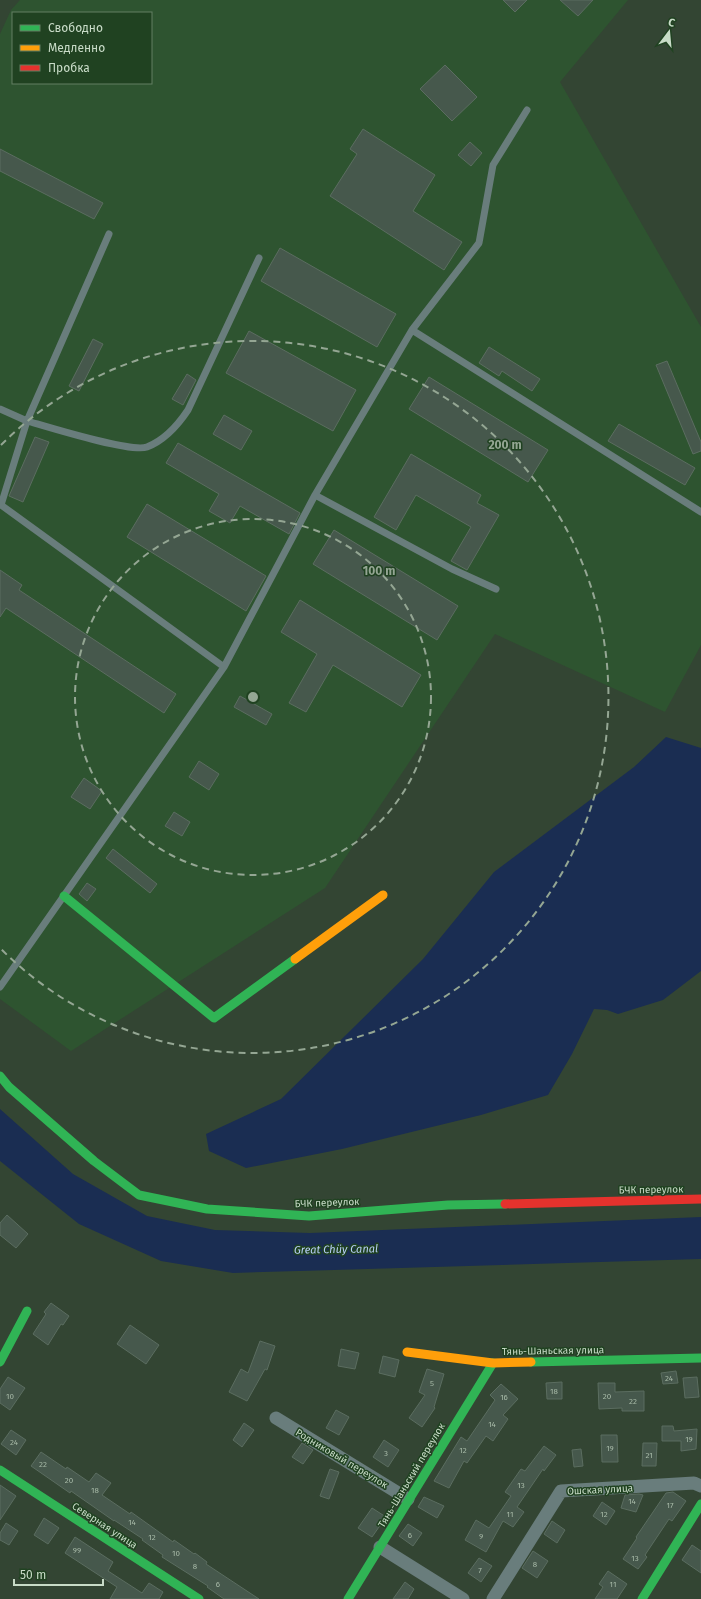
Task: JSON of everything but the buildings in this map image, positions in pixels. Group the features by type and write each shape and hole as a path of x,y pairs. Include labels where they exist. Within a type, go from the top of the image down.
{"street":[{"path":"64,896 214,1018 383,895"},
{"name":"БЧК переулок","path":"0,1076 9,1087 94,1161 139,1195 207,1209 309,1216 448,1205 701,1199"},
{"path":"0,1362 26,1311"},
{"name":"Тянь-Шаньская улица","path":"407,1352 492,1363 701,1358"},
{"name":"Тянь-Шаньский переулок","path":"348,1599 492,1363"},
{"name":"Родниковый переулок","path":"276,1418 408,1499"},
{"name":"Северная улица","path":"0,1470 199,1599"},
{"name":"Ошская улица","path":"493,1599 561,1491 698,1485"},
{"path":"642,1599 701,1504"},
{"path":"380,1547 463,1599"}],"lane":[{"path":"0,987 224,667 315,495 412,330 479,243 493,165 527,110"},
{"path":"109,234 27,421 0,505 224,667"},
{"path":"0,409 27,421 134,448 146,448 160,441 178,425 188,410 259,258"},
{"path":"412,330 701,512"},
{"path":"315,495 452,569 496,589"}],"shaded area":[{"path":"20,0 628,0 560,82 701,327 701,645 665,712 495,634 325,888 71,1051 0,999 0,34 11,10"}],"water":[{"path":"666,737 701,748 701,971 663,1000 618,1014 607,1010 594,1009 572,1054 548,1095 481,1115 342,1149 246,1168 209,1151 206,1134 281,1099 423,959 494,872 634,767"},
{"name":"Great Chüy Canal","path":"0,1109 73,1174 147,1216 215,1230 310,1233 701,1217 701,1259 233,1273 161,1261 79,1224 0,1161"}],"traffic: fast":[{"path":"64,896 214,1018 295,959"},
{"path":"0,1076 9,1087 94,1161 139,1195 207,1209 309,1216 448,1205 505,1204"},
{"path":"0,1362 27,1311"},
{"path":"531,1362 701,1358"},
{"path":"348,1599 493,1363"},
{"path":"0,1470 199,1599"},
{"path":"642,1599 701,1504"}],"traffic: slow":[{"path":"295,959 383,895"},
{"path":"407,1352 493,1363 531,1362"}],"traffic: jam":[{"path":"505,1204 701,1199"}]}
